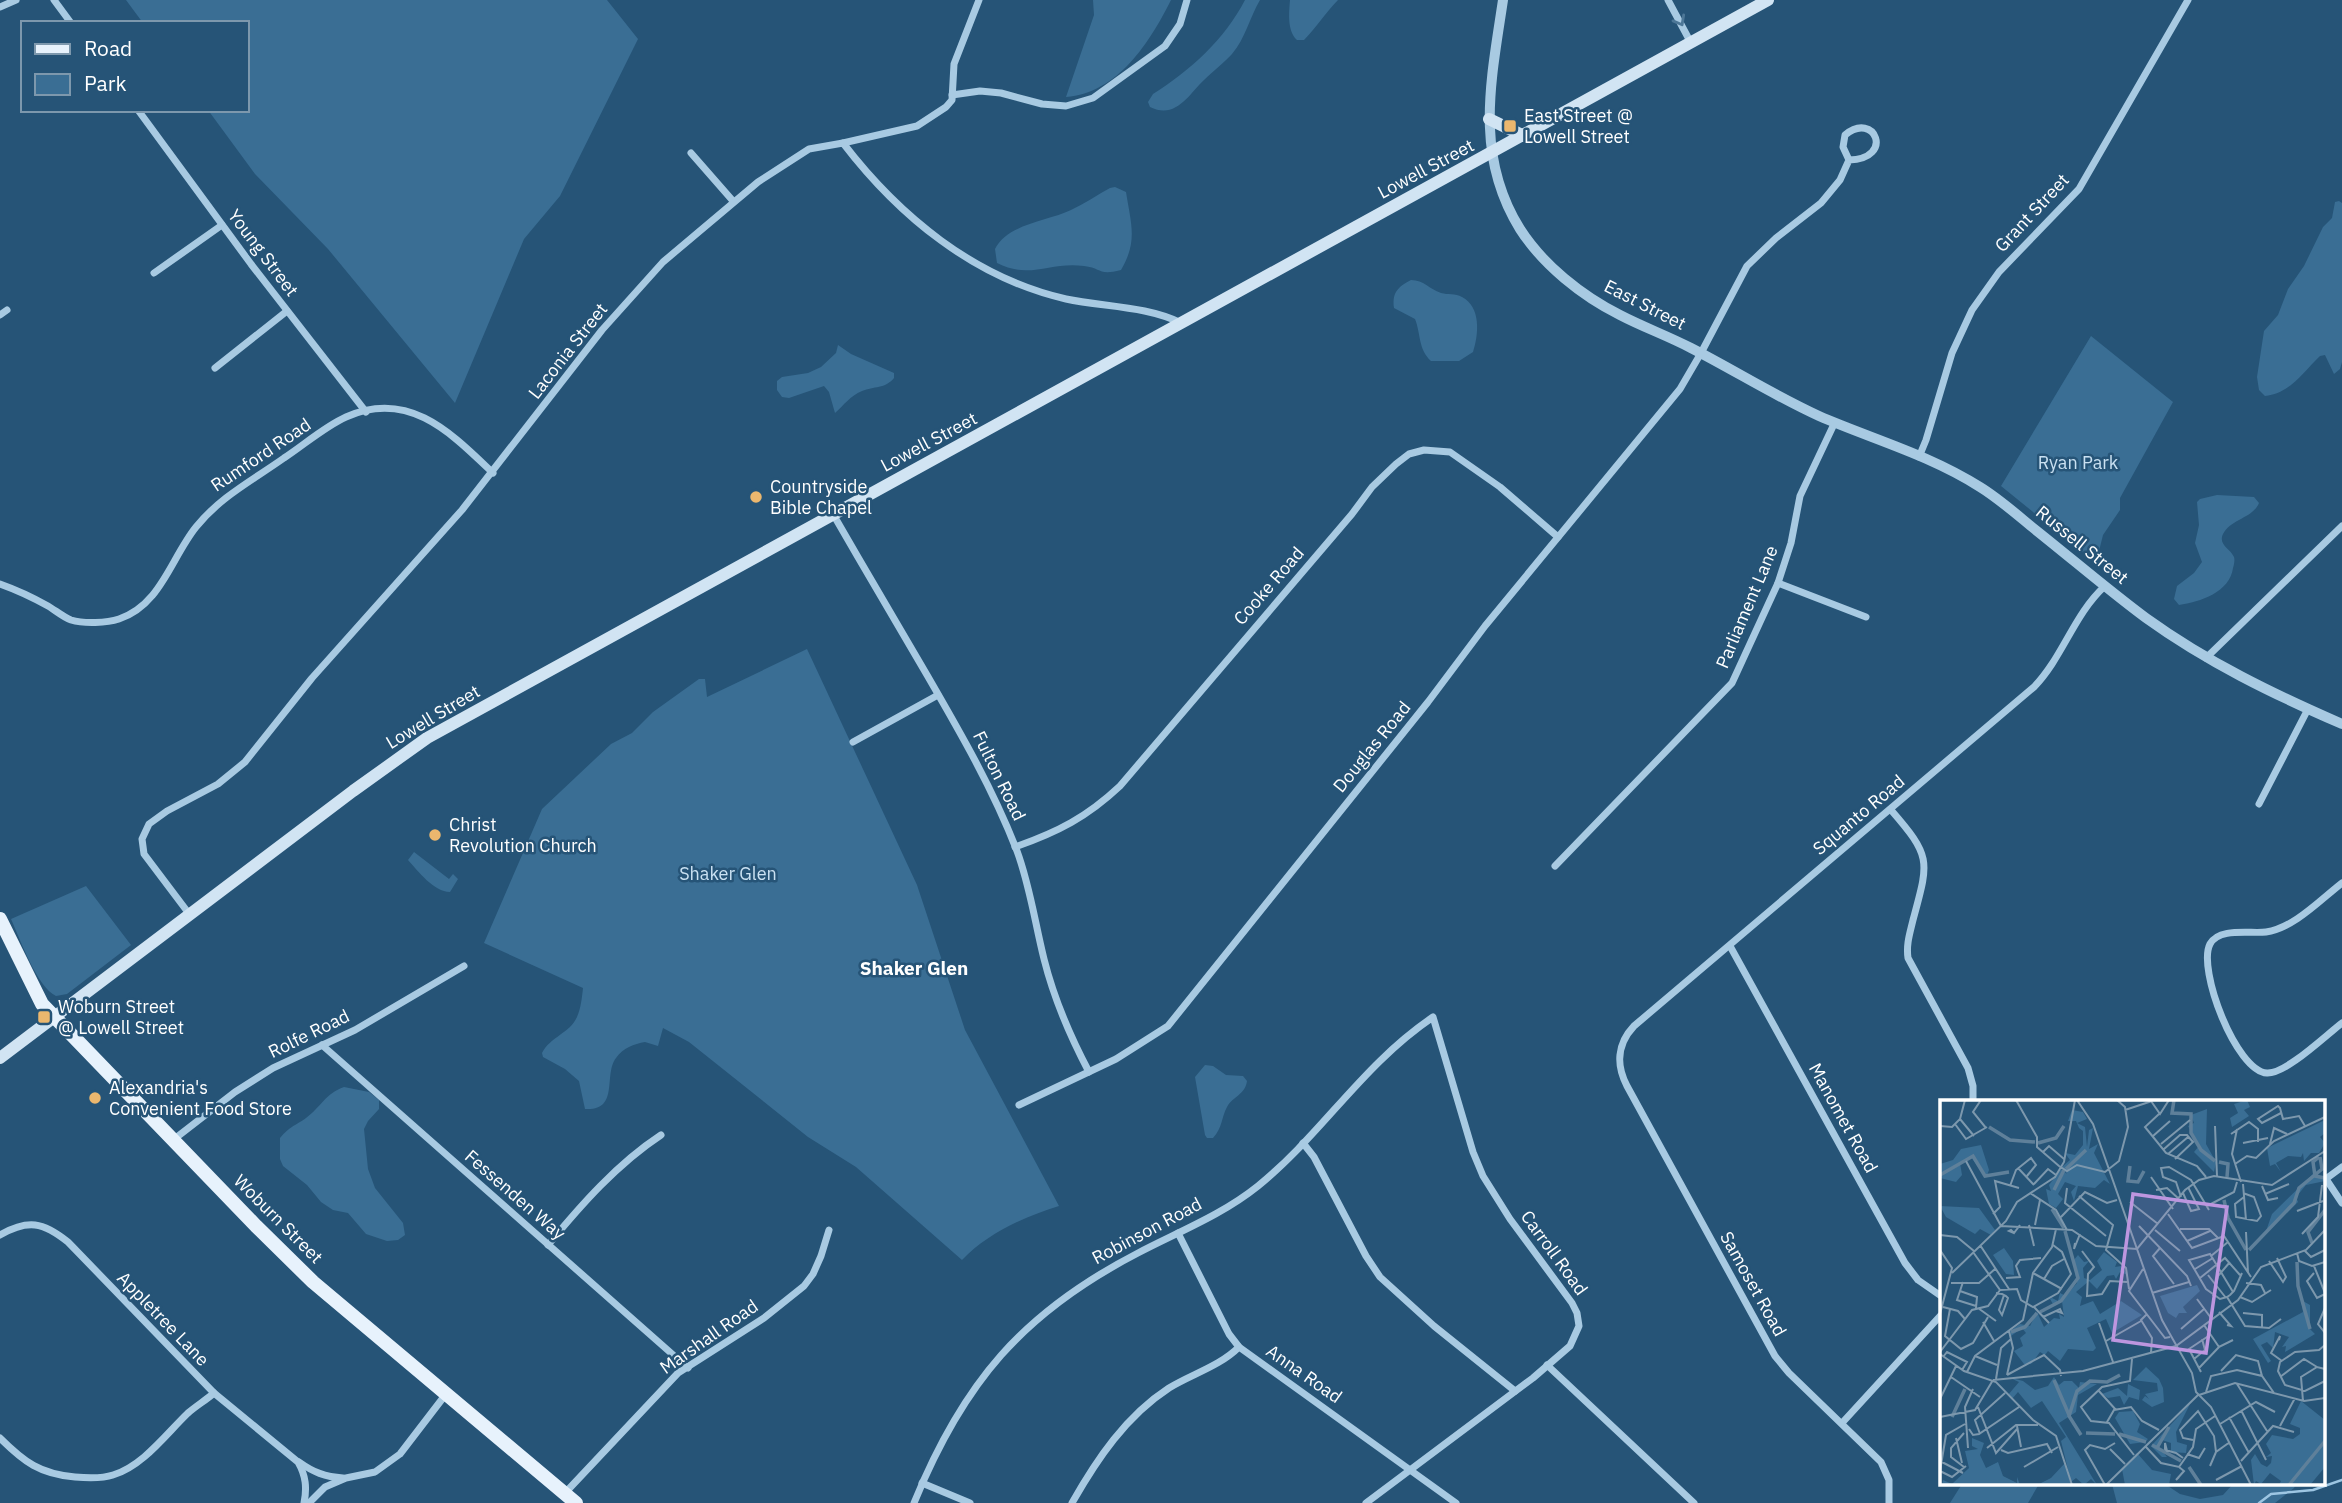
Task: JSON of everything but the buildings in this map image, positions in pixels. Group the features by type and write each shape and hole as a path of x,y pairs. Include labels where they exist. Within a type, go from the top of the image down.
{"main road":[{"name":"Lowell Street","path":"0,1058 352,791 427,738 1768,0"},
{"path":"1489,119 1524,136"},
{"name":"Woburn Street","path":"0,919 32,987 54,1017 313,1282 576,1503"}],"street":[{"path":"0,7 16,0"},
{"path":"54,0 70,21"},
{"path":"979,0 954,64 953,95 980,91 1001,93 1042,104 1066,106 1093,98 1166,46 1180,24 1187,0"},
{"name":"East Street","path":"1503,0 1491,78 1489,119 1495,176 1520,229 1542,257 1594,300 1701,353 1794,404"},
{"path":"1668,0 1691,43"},
{"name":"Grant Street","path":"1919,457 1952,353 1972,310 1999,272 2079,189 2188,0"},
{"name":"Laconia Street","path":"190,915 144,853 142,838 146,827 167,811 218,783 244,762 321,668 493,473 602,330 644,281 733,201 809,149 917,126 946,107 953,95"},
{"name":"Young Street","path":"139,112 222,225 366,412"},
{"path":"1853,128 1869,129 1876,141 1872,154 1867,158 1849,160 1843,147 1845,135 1853,128"},
{"path":"843,143 872,180 893,200 958,254 991,273 1063,298 1164,315 1181,324"},
{"path":"691,153 733,201"},
{"name":"Douglas Road","path":"1019,1105 1140,1045 1168,1026 1428,702 1485,626 1680,389 1747,265 1821,203 1840,180 1849,160"},
{"path":"154,273 222,225"},
{"path":"215,368 287,311"},
{"name":"Russell Street","path":"1794,404 1961,476 1988,492 2143,616 2206,658 2247,681 2342,724"},
{"name":"Rumford Road","path":"0,584 22,591 71,620 96,622 119,619 154,595 194,528 221,500 347,417 383,407 411,412 433,421 493,473"},
{"name":"Parliament Lane","path":"1555,866 1732,683 1778,583 1791,543 1800,496 1835,422"},
{"name":"Cooke Road","path":"1016,847 1074,823 1098,807 1120,786 1352,514 1372,487 1409,454 1424,450 1450,452 1500,487 1558,537"},
{"name":"Fulton Road","path":"834,514 969,749 1016,847 1028,884 1044,961 1068,1032 1089,1072"},
{"path":"2206,658 2342,526"},
{"path":"1778,583 1866,617"},
{"name":"Squanto Road","path":"1620,1055 1623,1040 1634,1026 2034,687 2052,666 2090,601 2105,586"},
{"path":"853,742 938,695"},
{"path":"2259,804 2308,709"},
{"path":"1891,810 1918,843 1925,863 1923,887 1909,937 1908,958 1968,1068 1972,1080 1973,1100"},
{"path":"2342,883 2283,927 2265,932 2222,935 2212,941 2208,951 2209,967 2225,1023 2243,1057 2263,1072 2274,1073 2286,1067 2342,1023"},
{"name":"Manomet Road","path":"1730,946 1905,1263 1918,1280 1940,1295"},
{"name":"Rolfe Road","path":"173,1140 235,1092 273,1068 355,1030 464,966"},
{"name":"Robinson Road","path":"914,1503 938,1447 972,1390 1030,1324 1049,1307 1087,1281 1239,1200 1303,1143 1392,1048 1433,1017"},
{"name":"Carroll Road","path":"1366,1503 1515,1391 1570,1346 1579,1326 1577,1313 1561,1287 1510,1219 1483,1176 1473,1152 1433,1017"},
{"name":"Fessenden Way","path":"322,1045 688,1368"},
{"name":"Samoset Road","path":"1620,1055 1621,1072 1627,1086 1775,1356 1788,1373 1884,1466 1890,1485 1889,1503"},
{"path":"548,1245 594,1192 642,1147 661,1135"},
{"path":"1303,1143 1314,1157 1366,1256 1380,1277 1434,1326 1515,1391"},
{"path":"2342,1167 2325,1180 2342,1203"},
{"name":"Appletree Lane","path":"0,1235 27,1223 44,1226 57,1234 214,1393 313,1472 330,1478 346,1478"},
{"name":"Marshall Road","path":"565,1493 678,1373 764,1318 804,1286 813,1274 829,1230"},
{"name":"Anna Road","path":"1178,1233 1229,1334 1239,1347 1456,1503"},
{"path":"1842,1423 1940,1316"},
{"path":"1072,1503 1106,1449 1139,1411 1169,1389 1226,1359 1239,1347"},
{"path":"1547,1365 1694,1503"},
{"path":"0,1438 39,1470 54,1475 88,1479 113,1475 146,1454 214,1393"},
{"path":"306,1503 325,1487 346,1478 375,1472 400,1454 446,1394"},
{"path":"298,1462 304,1473 306,1503"},
{"path":"922,1483 970,1503"}],"green space":[{"path":"126,0 607,0 638,39 560,196 524,239 455,403 328,249 255,174 209,112 248,112 248,21 142,21"},
{"path":"1093,0 1171,0 1142,48 1117,76 1085,93 1066,97 1094,15"},
{"path":"1245,0 1260,0 1232,54 1175,108 1159,110 1150,107 1148,102 1153,94 1180,75 1217,41"},
{"path":"1290,0 1338,0 1304,40 1297,40 1290,27"},
{"path":"1115,187 1126,192 1131,223 1130,250 1121,270 1104,272 1072,265 1020,270 997,263 995,249 1009,234 1029,224 1062,214"},
{"path":"2335,202 2342,203 2340,369 2334,374 2325,355 2320,356 2289,386 2265,396 2259,390 2257,377 2264,331 2278,315 2288,289 2304,266 2323,227 2332,218"},
{"path":"1411,280 1468,301 1477,321 1473,352 1459,361 1431,361 1422,346 1415,319 1394,308 1397,291"},
{"name":"Ryan Park","path":"2091,336 2173,402 2120,498 2120,510 2103,535 2096,563 2001,486"},
{"path":"838,345 851,354 894,373 894,378 883,386 858,393 835,413 829,392 824,386 789,398 782,397 777,390 777,381 782,377 808,373 821,367 836,353"},
{"path":"2217,495 2254,497 2259,503 2252,512 2231,525 2223,534 2223,544 2234,557 2231,576 2226,583 2205,598 2179,605 2174,599 2177,586 2194,573 2202,562 2195,543 2199,525 2197,502"},
{"name":"Shaker Glen","path":"807,649 917,885 965,1030 1059,1206 1007,1227 972,1250 962,1260 856,1167 808,1137 689,1042 663,1028 658,1046 641,1043 629,1047 616,1058 612,1065 607,1098 596,1108 585,1109 579,1081 565,1069 543,1057 542,1053 574,1022 583,988 484,943 542,809 611,744 632,733 653,712 699,679 705,679 707,697"},
{"path":"414,852 449,879 453,874 458,879 450,892 432,885 408,860"},
{"path":"86,886 131,945 67,994 56,996 36,973 11,919"},
{"path":"1205,1065 1213,1066 1226,1075 1243,1076 1247,1081 1244,1089 1227,1107 1219,1130 1213,1138 1207,1138 1205,1135 1195,1077"},
{"path":"344,1087 369,1092 379,1100 379,1109 364,1129 368,1169 375,1188 403,1223 405,1235 398,1240 387,1241 366,1234 348,1213 333,1210 321,1202 307,1185 283,1166 280,1159 280,1138 311,1114 332,1093"},
{"path":"1961,1486 2038,1486 2028,1503 1950,1503"},
{"path":"2113,1486 2168,1486 2180,1494 2200,1499 2223,1495 2231,1486 2295,1486 2275,1503 2117,1503"}],"waterway":[{"path":"2259,1503 2271,1494 2313,1490 2342,1480"}],"place":[{"name":"East Street @ Lowell Street","path":"1510,126"},
{"name":"Countryside Bible Chapel","path":"756,497"},
{"name":"Christ Revolution Church","path":"435,835"},
{"name":"Woburn Street @ Lowell Street","path":"44,1017"},
{"name":"Alexandria's Convenient Food Store","path":"95,1098"}],"district":[{"name":"Shaker Glen","path":"914,968"}]}
